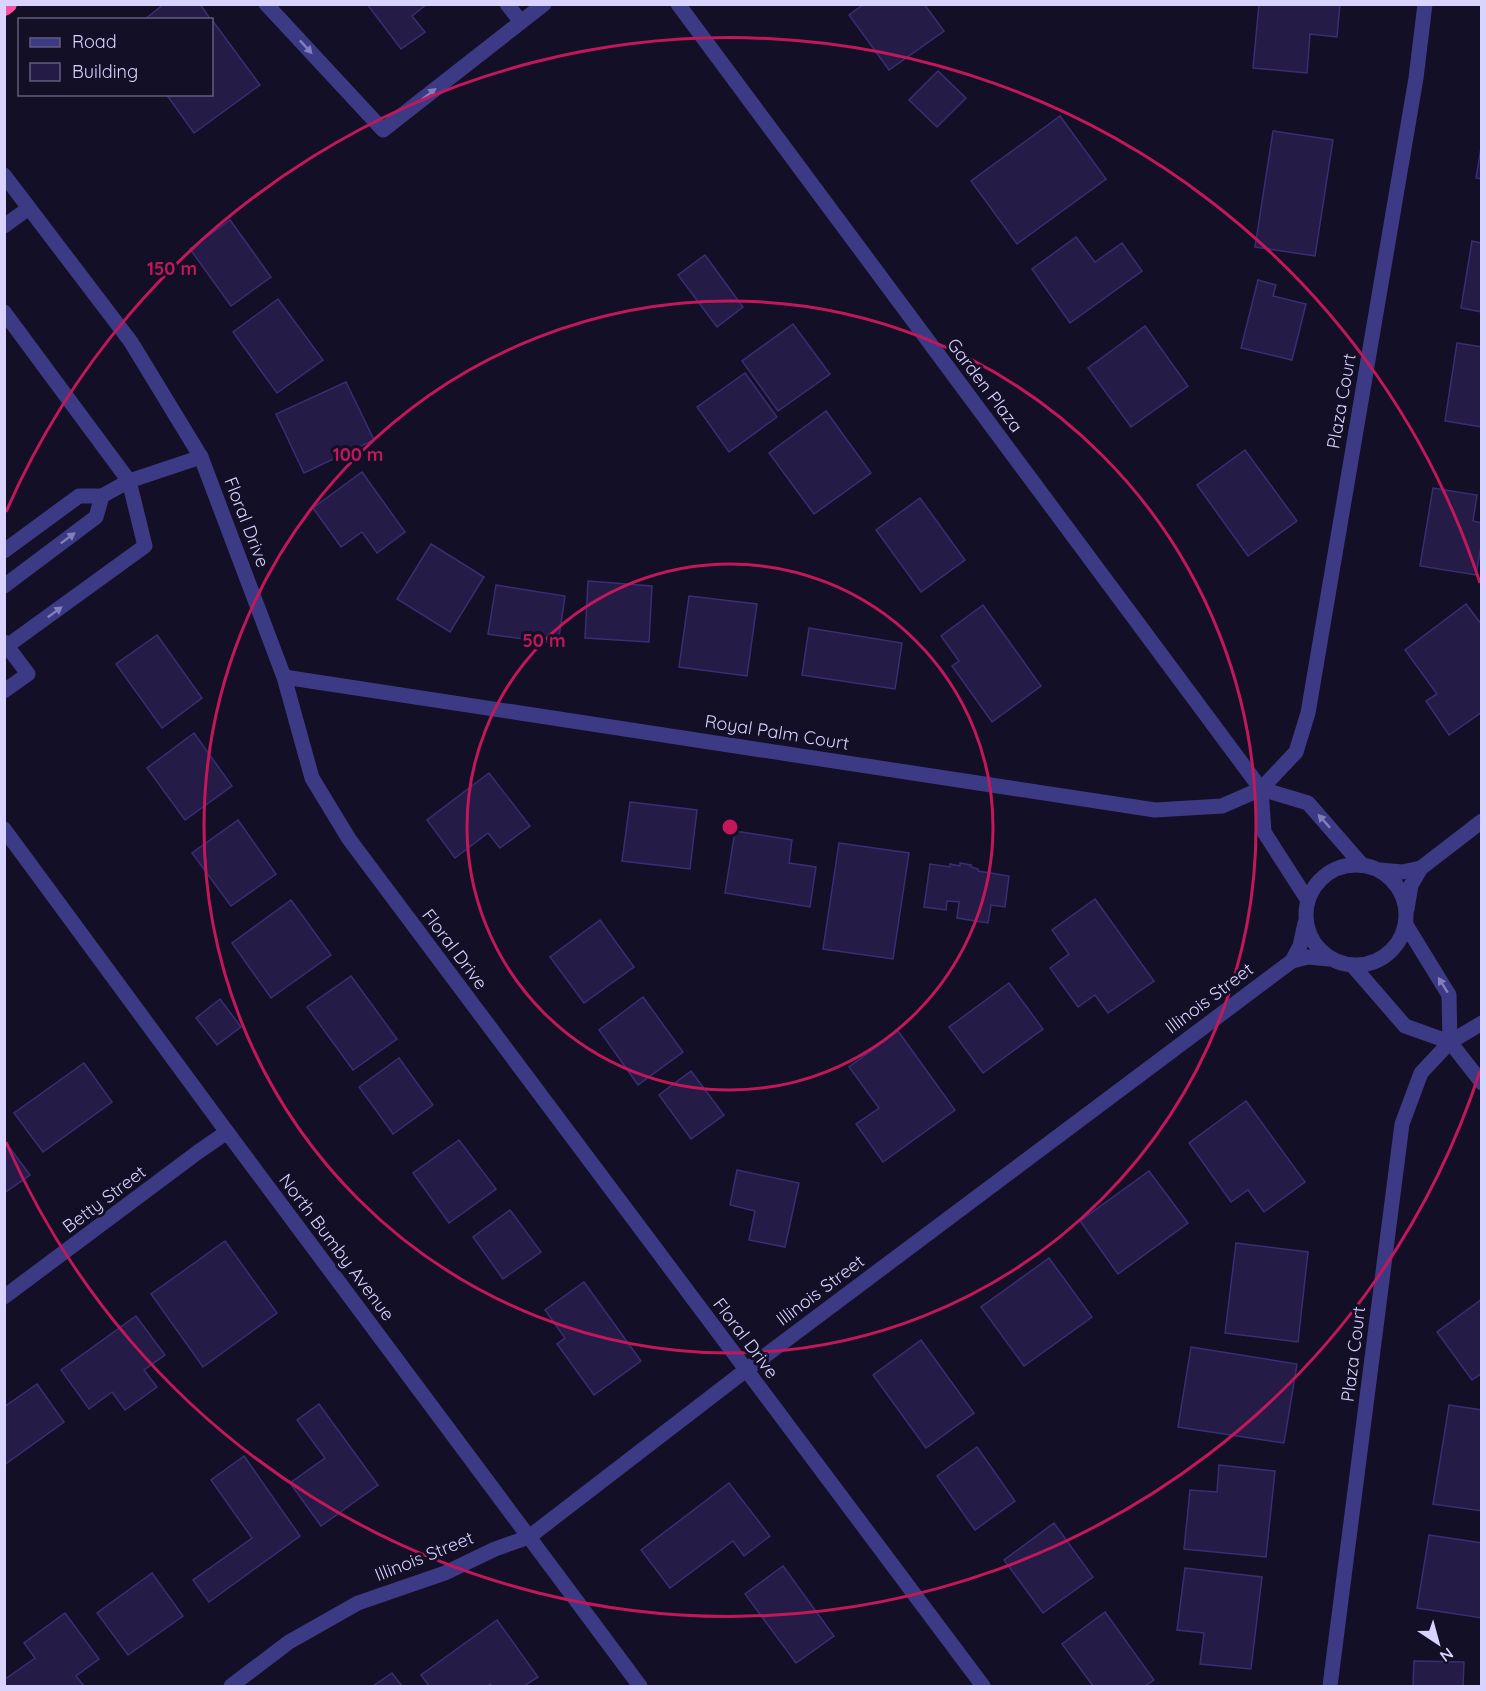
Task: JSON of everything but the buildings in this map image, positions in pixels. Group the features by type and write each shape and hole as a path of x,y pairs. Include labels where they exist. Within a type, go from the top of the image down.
{"street":[{"path":"266,4 383,130 544,4"},
{"path":"507,4 521,22"},
{"name":"Garden Plaza","path":"678,4 1261,789"},
{"name":"Plaza Court","path":"1261,789 1296,752 1308,713 1416,78 1425,4"},
{"name":"Floral Drive","path":"4,175 131,342 201,456 284,677 312,778 349,839 983,1686"},
{"path":"4,225 29,208"},
{"path":"4,691 28,674 6,644 145,546 129,481 6,319"},
{"path":"4,551 79,496 102,496 129,481 201,456"},
{"path":"4,586 96,517 102,496"},
{"name":"Royal Palm Court","path":"284,677 1155,810 1222,806 1261,789"},
{"path":"1308,899 1264,832 1261,789 1308,803 1362,865"},
{"path":"1292,961 1300,946 1308,899 1320,880 1342,866 1362,865 1380,870 1402,872 1420,868 1482,821"},
{"name":"North Bumby Avenue","path":"4,830 640,1686"},
{"path":"1292,961 1308,957 1329,959 1353,966 1377,962 1394,949 1406,925 1411,885 1420,868"},
{"path":"1380,870 1398,886 1407,909"},
{"path":"1305,923 1312,941 1329,959"},
{"path":"1406,925 1449,995 1450,1042"},
{"name":"Illinois Street","path":"231,1686 289,1642 358,1603 445,1573 495,1549 529,1537 746,1370 1292,961"},
{"path":"1353,966 1405,1026 1450,1042 1482,1083"},
{"path":"1450,1042 1482,1023"},
{"name":"Plaza Court","path":"1330,1686 1401,1124 1421,1074 1450,1042"},
{"name":"Betty Street","path":"4,1297 227,1132"}]}
